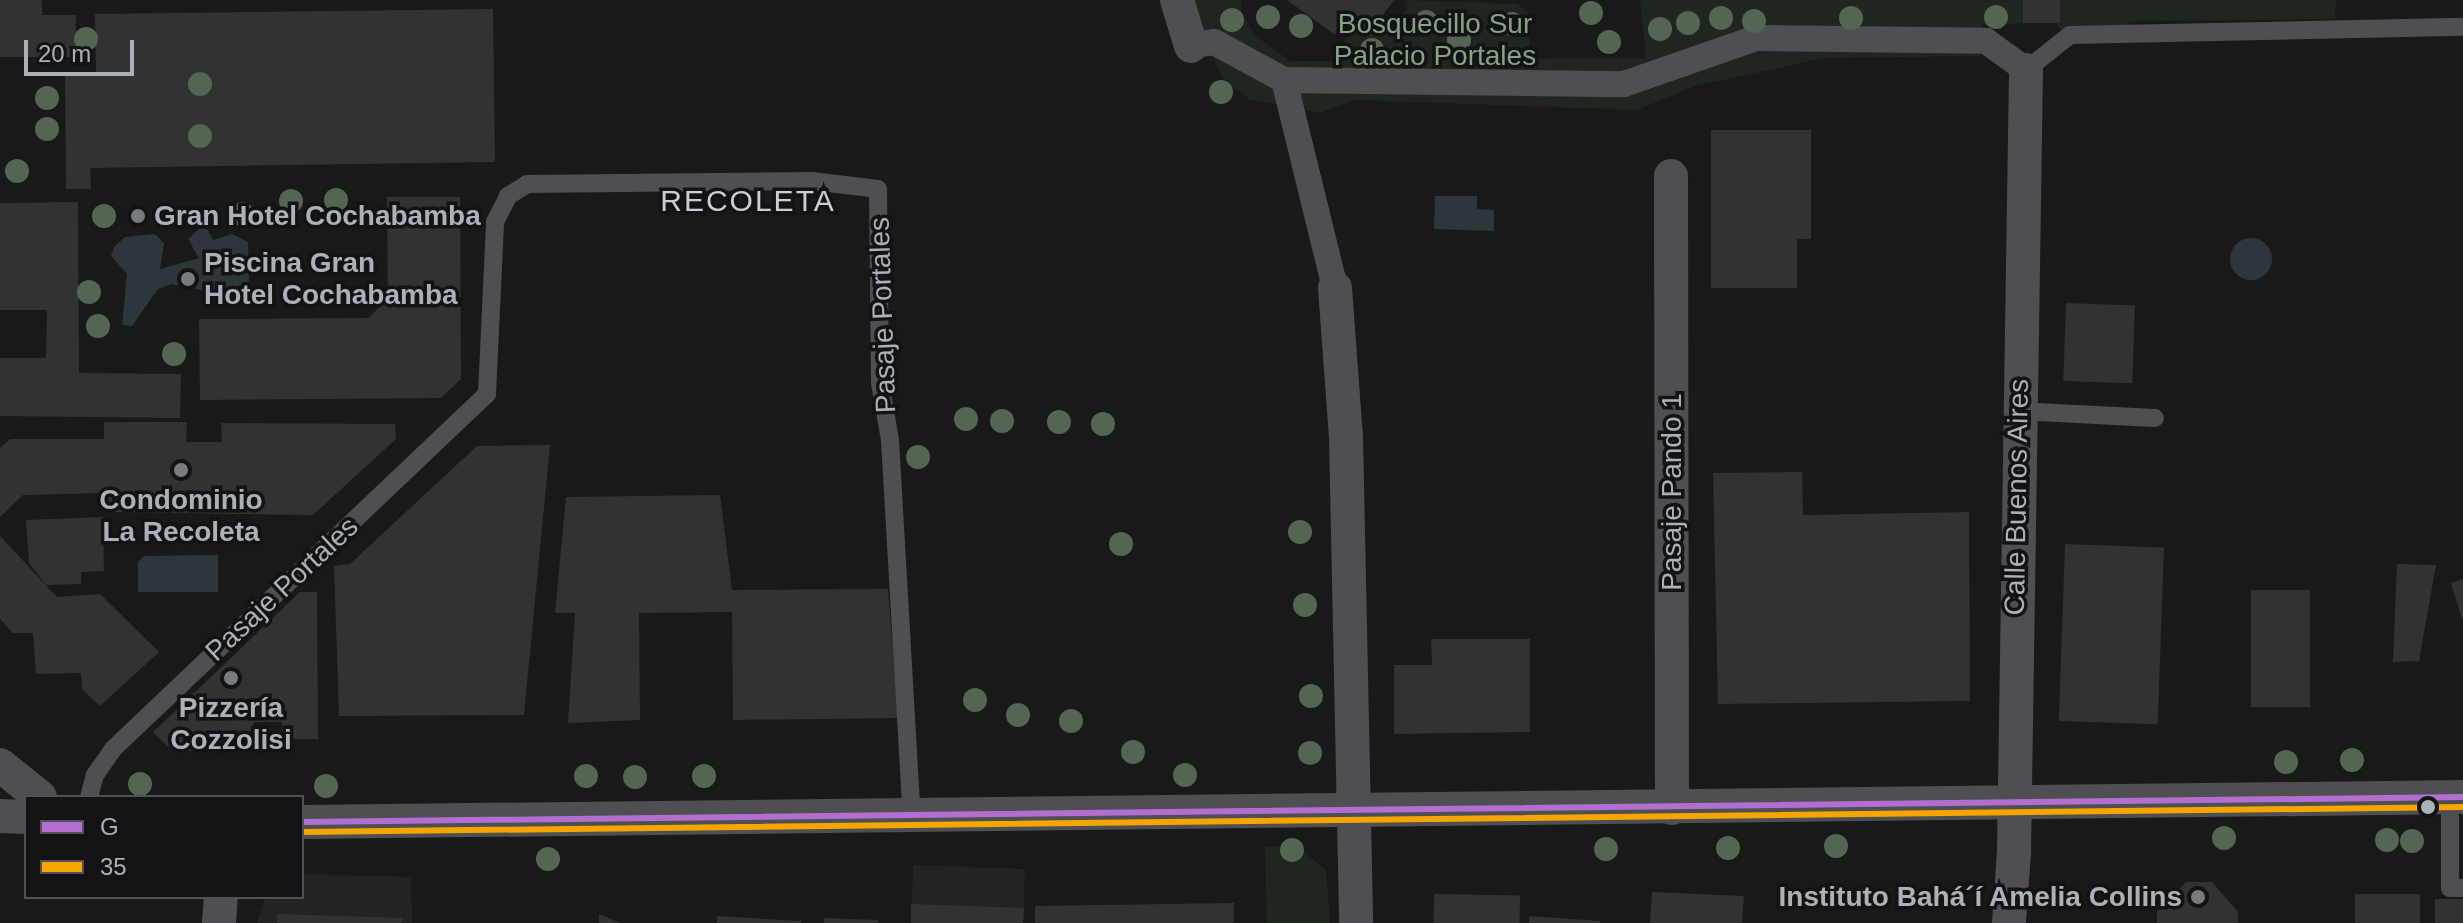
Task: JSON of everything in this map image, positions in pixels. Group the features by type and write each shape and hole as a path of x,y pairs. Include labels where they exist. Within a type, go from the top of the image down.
{"street":[{"path":"1177,0 1191,46 1214,42 1284,80 1624,84 1756,38 1986,41 2026,70"},
{"name":"Calle Buenos Aires","path":"2009,923 2026,70"},
{"path":"1284,80 1335,288 1346,437 1356,923"},
{"name":"Pasaje Pando 1","path":"1671,176 1672,808"},
{"path":"0,765 38,795"},
{"path":"304,822 2456,797"},
{"path":"0,816 24,817"},
{"path":"219,923 221,899"}],"lane":[{"path":"2026,70 2070,35 2463,27"},
{"name":"Pasaje Portales","path":"90,795 95,775 113,749 487,394 495,222 508,196 527,184 812,181 878,189 880,383 890,440 912,817"},
{"path":"2018,411 2155,418"},
{"path":"2456,797 2450,888 2463,888"}],"shaded area":[{"path":"1435,196 1477,196 1477,209 1494,210 1494,231 1434,229"},
{"name":"Piscina Gran Hotel Cochabamba","path":"201,227 208,230 213,240 232,234 248,242 249,283 210,302 201,290 172,284 158,289 132,326 122,325 127,274 111,256 114,247 125,237 155,234 164,243 160,269 199,258 188,239"},
{"path":"2251,238 2266,244 2272,259 2266,274 2251,280 2236,274 2230,259 2236,244"},
{"path":"218,555 218,592 138,592 138,562 144,556"},
{"path":"913,865 1025,869 1023,923 911,919"},
{"path":"304,874 411,877 412,923 257,923 264,899 304,899"}],"green space":[{"name":"Bosquecillo Sur Palacio Portales","path":"1189,0 1241,0 1241,13 1257,37 1290,61 1342,61 1339,46 1367,22 1387,28 1407,9 1405,0 1517,4 1533,17 1527,59 1646,58 1640,0 2336,0 2335,19 2129,21 2127,28 2061,30 2055,22 1982,25 1981,56 1824,58 1695,86 1637,110 1355,100 1320,113 1249,99 1222,78"},
{"path":"1295,845 1326,870 1330,923 1267,923 1265,847"}],"building":[{"path":"0,0 42,0 42,15 76,15 75,57 0,57"},
{"path":"1287,0 1394,0 1368,35 1346,19 1335,35"},
{"path":"2023,0 2060,0 2060,23 2023,23"},
{"path":"493,9 495,162 90,168 91,189 66,189 65,75 96,75 95,14"},
{"path":"1711,130 1811,130 1811,239 1797,239 1797,288 1711,288"},
{"path":"387,197 460,197 461,379 441,398 200,400 199,319 368,318 388,299"},
{"path":"78,202 79,373 181,374 180,418 0,416 0,358 46,358 47,310 0,310 0,203"},
{"path":"2066,303 2135,305 2132,383 2063,381"},
{"name":"Condominio La Recoleta","path":"104,422 187,422 186,442 222,442 221,423 395,424 396,439 313,515 109,512 108,493 23,495 0,517 0,448 10,439 104,439"},
{"path":"550,445 524,715 339,716 334,566 350,564 477,446"},
{"path":"1802,472 1803,515 1969,512 1970,701 1718,704 1713,473"},
{"path":"720,495 732,590 888,589 898,718 733,720 732,612 639,613 640,720 568,723 575,613 555,613 566,497"},
{"path":"103,517 104,571 81,572 81,584 46,585 29,563 26,520"},
{"name":"Condominio La Recoleta","path":"0,536 57,597 100,594 159,652 100,706 82,689 81,673 36,674 33,633 13,633 0,619"},
{"path":"2065,544 2164,547 2158,724 2059,721"},
{"path":"2397,564 2436,565 2419,661 2393,662"},
{"path":"2463,579 2463,618 2462,619 2451,583"},
{"path":"2251,590 2310,590 2310,707 2251,707"},
{"path":"300,592 317,592 318,739 282,739 282,722 254,722 253,750 178,751 167,746 153,732"},
{"path":"1431,639 1530,639 1530,732 1394,734 1394,665 1432,665"},
{"name":"Instituto Bahá´í Amelia Collins","path":"2186,882 2212,882 2238,912 2238,923 2157,923 2157,911"},
{"path":"1652,892 1744,896 1742,923 1650,923"},
{"path":"1434,894 1520,896 1520,923 1433,923"},
{"path":"2355,894 2420,894 2420,923 2355,923"},
{"path":"2435,899 2463,899 2463,923 2435,923"},
{"path":"1234,903 1234,923 1035,923 1035,906"},
{"path":"911,904 1024,908 1023,923 911,923"},
{"path":"277,914 403,918 402,923 277,923"},
{"path":"599,914 620,923 599,923"},
{"path":"717,916 801,921 801,923 717,923"},
{"path":"1529,916 1600,921 1600,923 1529,923"},
{"path":"824,918 878,920 878,923 824,923"}],"transit line":[{"name":"G","path":"304,822 2463,797"},
{"name":"35","path":"304,832 2463,807"}],"place":[{"name":"Gran Hotel Cochabamba","path":"138,216"},
{"name":"Piscina Gran Hotel Cochabamba","path":"188,279"},
{"name":"Condominio La Recoleta","path":"181,470"},
{"name":"Pizzería Cozzolisi","path":"231,678"},
{"name":"Instituto Bahá´í Amelia Collins","path":"2198,897"}],"district":[{"name":"RECOLETA","path":"748,201"}]}
